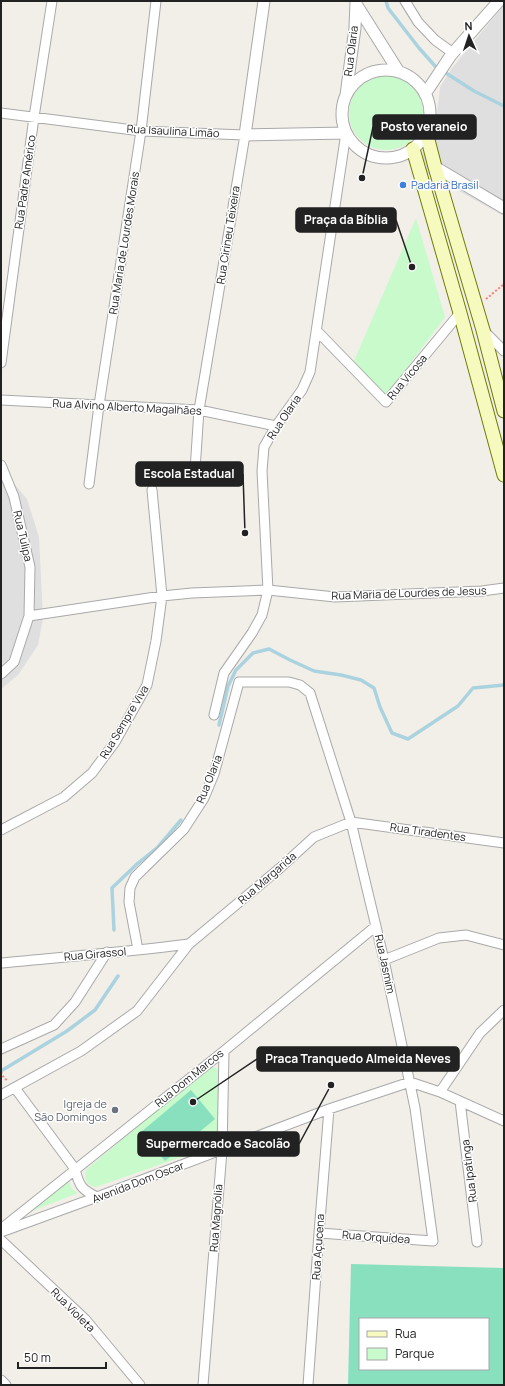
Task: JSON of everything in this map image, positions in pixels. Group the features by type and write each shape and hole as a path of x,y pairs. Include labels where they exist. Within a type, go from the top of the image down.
{"main road":[{"path":"426,132 483,330 504,411"},
{"path":"413,149 504,475"}],"street":[{"name":"Rua Padre Américo","path":"1,363 34,117 52,1"},
{"name":"Rua Maria de Lourdes Morais","path":"89,484 99,405 141,131 156,1"},
{"name":"Rua Cirineu Teixeira","path":"195,470 199,410 245,135 264,1"},
{"path":"406,1 418,22 435,40 452,54"},
{"path":"425,94 452,54 499,1"},
{"path":"357,2 399,72"},
{"name":"Rua Olaria","path":"346,97 357,2"},
{"path":"373,72 399,72 418,84 425,94 430,107 430,120 426,132 419,143 406,153 393,158 379,157 366,153 354,144 346,133 342,109 346,97 352,86 373,72"},
{"name":"Rua Isaulina Limão","path":"1,113 141,131 245,135 346,133"},
{"name":"Rua Olaria","path":"214,715 224,673 252,633 262,614 268,590 262,471 264,447 276,426 302,390 310,372 346,133"},
{"path":"435,167 504,208"},
{"name":"Rua Vicosa","path":"317,331 386,402 460,313"},
{"path":"483,330 504,350"},
{"name":"Rua Alvino Alberto Magalhães","path":"1,400 199,410 276,426"},
{"name":"Rua Tulipa","path":"1,465 14,498 30,567 29,616 14,662 1,674"},
{"name":"Rua Sempre Viva","path":"1,830 64,797 92,773 115,742 148,685 162,596 152,490"},
{"name":"Rua Maria de Lourdes de Jesus","path":"29,616 162,596 268,590 335,597 482,591 504,588"},
{"name":"Rua Olaria","path":"138,950 129,902 130,888 135,877 184,829 204,798 214,774 239,682 289,682 300,685 310,693"},
{"name":"Rua Jasmim","path":"310,693 351,822 384,960 415,1108 433,1240"},
{"name":"Rua Tiradentes","path":"351,822 504,843"},
{"name":"Rua Margarida","path":"1,1095 81,1051 137,1010 189,944 280,868 314,837 351,822"},
{"name":"Rua Dom Marcos","path":"1,1230 75,1169 224,1051 376,926"},
{"path":"384,960 439,938 466,935 504,945"},
{"name":"Rua Girassol","path":"1,964 189,944"},
{"path":"1,1049 54,1025 74,1002 107,952"},
{"path":"440,1092 480,1033 502,1016"},
{"name":"Rua Magnólia","path":"203,1385 222,1150 224,1051"},
{"path":"410,1082 440,1092 504,1121"},
{"name":"Avenida Dom Oscar","path":"1,1230 97,1197 329,1109 410,1082"},
{"path":"15,1088 75,1169 79,1184 88,1193 97,1197"},
{"name":"Rua Ipatinga","path":"460,1101 477,1242"},
{"name":"Rua Açucena","path":"308,1385 329,1109"},
{"name":"Rua Orquídea","path":"319,1233 433,1240"},
{"name":"Rua Violeta","path":"1,1240 85,1319 140,1385"},
{"path":"1,1380 6,1385"}],"path":[{"path":"476,308 504,284"},
{"path":"1,1072 4,1078"}],"shaded area":[{"path":"504,5 504,216 412,165 434,141 440,87 452,68"},
{"path":"5,473 27,499 39,537 43,618 38,645 18,675 1,689 1,486"}],"green space":[{"path":"379,76 393,76 407,82 417,92 423,106 421,127 417,134 407,144 393,150 379,150 365,144 355,134 349,120 349,106 355,92 365,82"},
{"path":"416,218 445,317 386,396 354,361"},
{"path":"213,1067 220,1073 219,1136 213,1146 96,1187 90,1185 86,1181 85,1175 87,1169 207,1068"},
{"path":"191,1090 215,1119 165,1161 141,1132"},
{"path":"70,1179 71,1188 78,1193 32,1211"},
{"path":"351,1264 504,1268 504,1385 348,1385"}],"waterway":[{"path":"386,1 388,8 435,66 474,91 504,106"},
{"path":"219,725 228,686 236,670 253,653 269,649 314,671 361,680 374,688 380,707 392,733 408,739 458,706 473,688 504,685"},
{"path":"114,930 112,888 137,864 158,847 181,820"},
{"path":"1,1071 67,1031 95,1010 118,976"}],"place":[{"name":"Posto veraneio","path":"362,178"},
{"name":"Padaria Brasil","path":"403,185"},
{"name":"Praça da Bíblia","path":"412,267"},
{"name":"Escola Estadual","path":"245,533"},
{"name":"Supermercado e Sacolão","path":"331,1085"},
{"name":"Praca Tranquedo Almeida Neves","path":"193,1102"},
{"name":"Igreja de São Domingos","path":"115,1110"}]}
